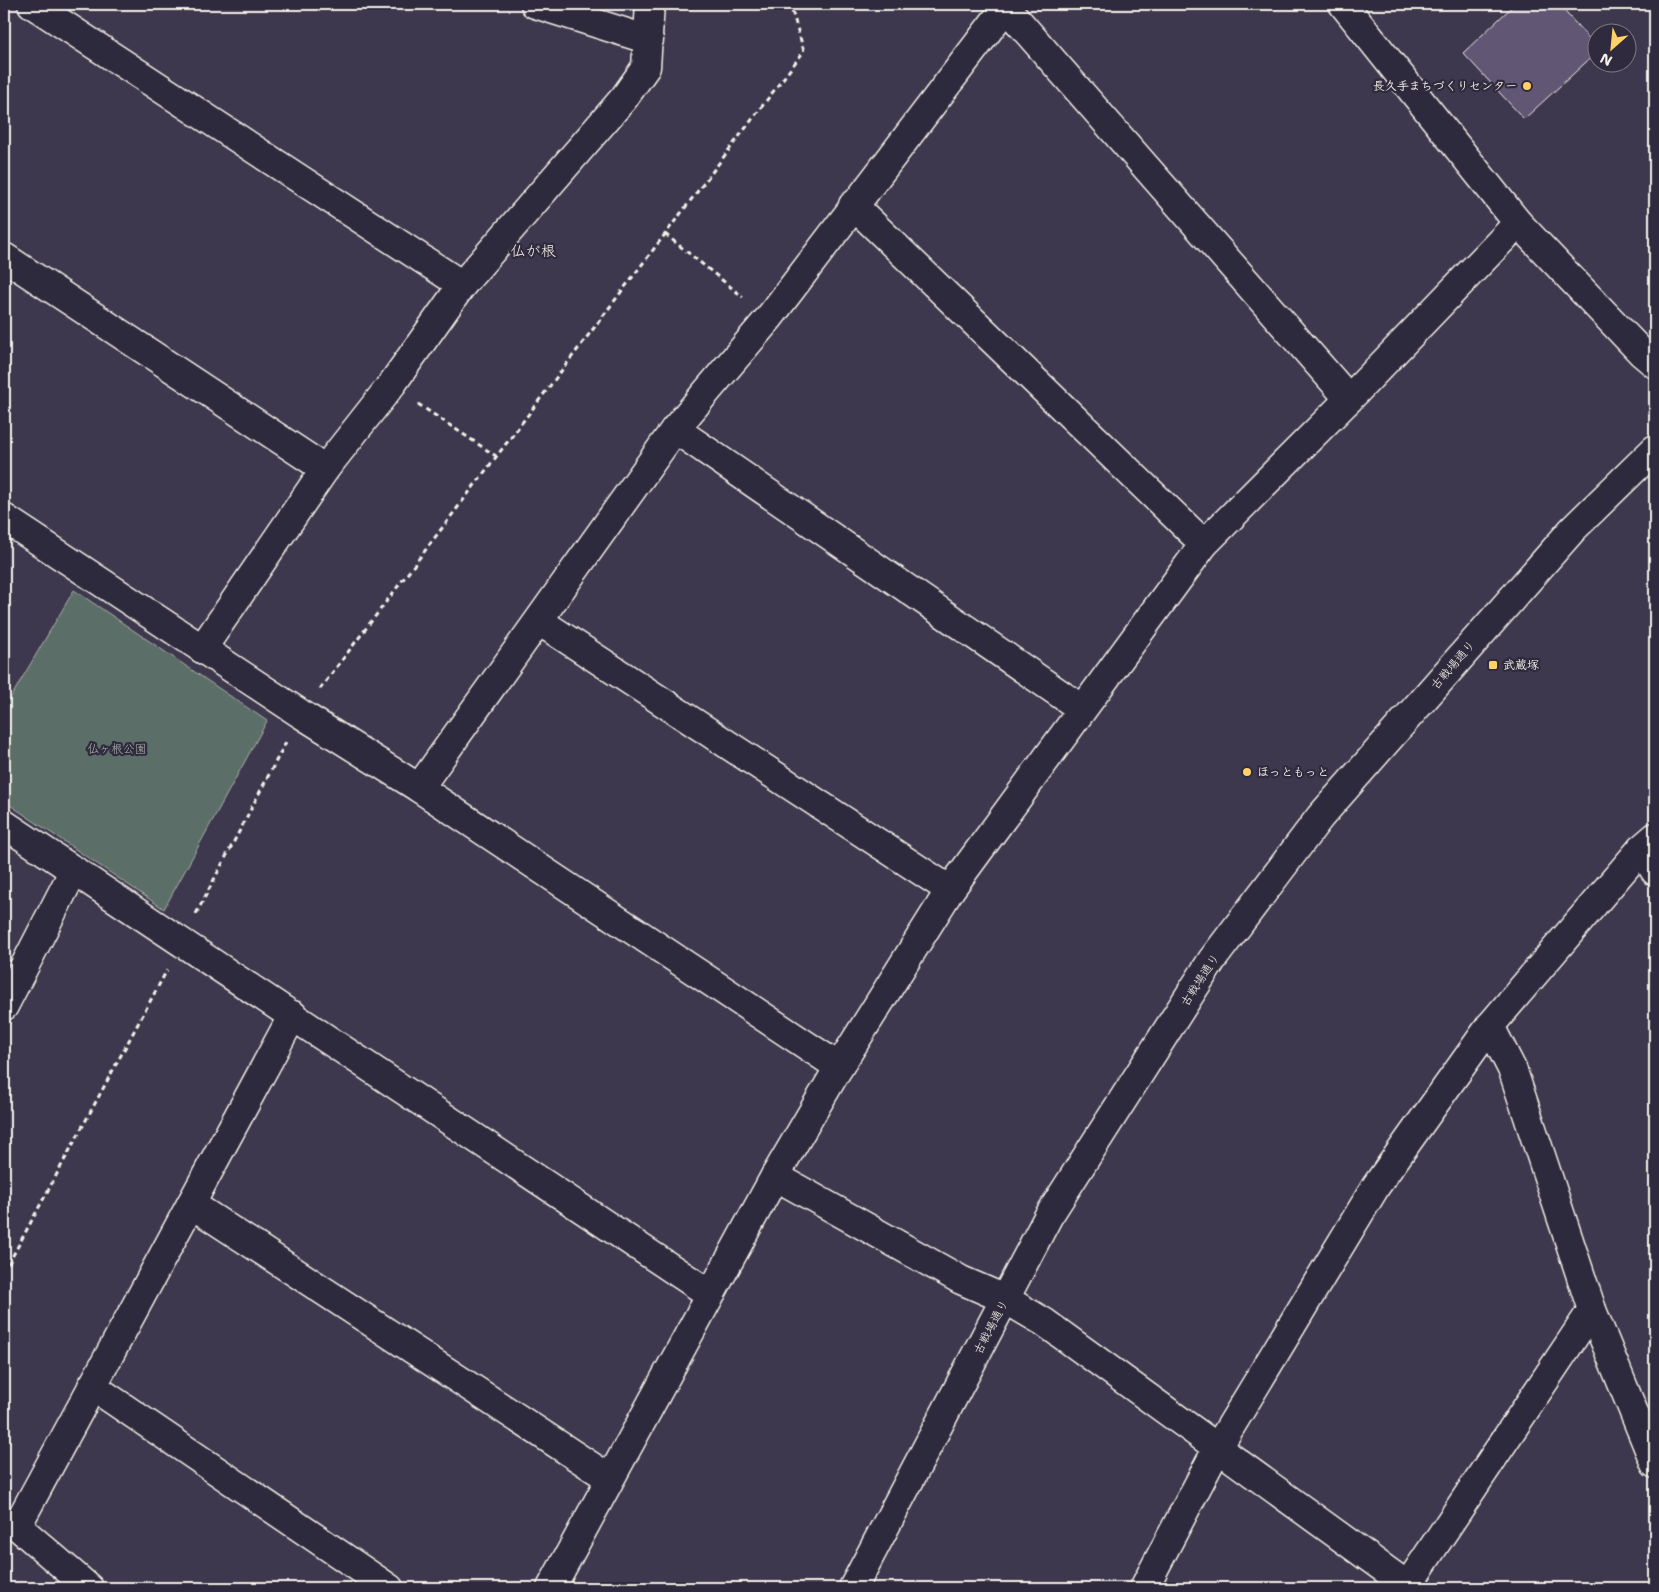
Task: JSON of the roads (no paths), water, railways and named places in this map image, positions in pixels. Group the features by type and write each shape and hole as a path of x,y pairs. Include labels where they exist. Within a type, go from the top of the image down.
{"street":[{"path":"32,4 462,285"},
{"path":"535,4 649,40"},
{"path":"202,649 325,469 392,384 462,285 624,98 646,67 650,4"},
{"path":"1343,4 1518,223 1642,354 1655,364"},
{"path":"419,788 675,430 768,318 1004,5 1349,399"},
{"path":"853,205 1204,544"},
{"path":"551,1588 609,1478 775,1176 839,1067 950,890 1204,544 1349,399 1518,223"},
{"path":"4,257 325,469"},
{"path":"675,430 1082,709"},
{"name":"古戦場通り","path":"853,1588 1048,1217 1212,960 1320,817 1573,529 1655,449"},
{"path":"4,518 301,714 419,788 839,1067"},
{"path":"539,621 950,890"},
{"path":"4,824 710,1294"},
{"path":"1144,1588 1217,1449 1376,1186 1490,1026 1651,852"},
{"path":"4,1006 74,870"},
{"path":"90,1588 10,1523 92,1386 293,1015"},
{"path":"1490,1026 1513,1071 1592,1310 1648,1427 1655,1464"},
{"path":"775,1176 961,1280 1005,1299 1044,1322 1407,1587 1592,1310"},
{"path":"190,1204 609,1478"},
{"path":"92,1386 389,1588"}],"place":[{"name":"長久手まちづくりセンター","path":"1527,86"},
{"name":"武蔵塚","path":"1493,665"},
{"name":"ほっともっと","path":"1247,772"}],"district":[{"name":"仏が根","path":"533,251"}],"park label":[{"name":"仏ヶ根公園","path":"117,749"}]}
